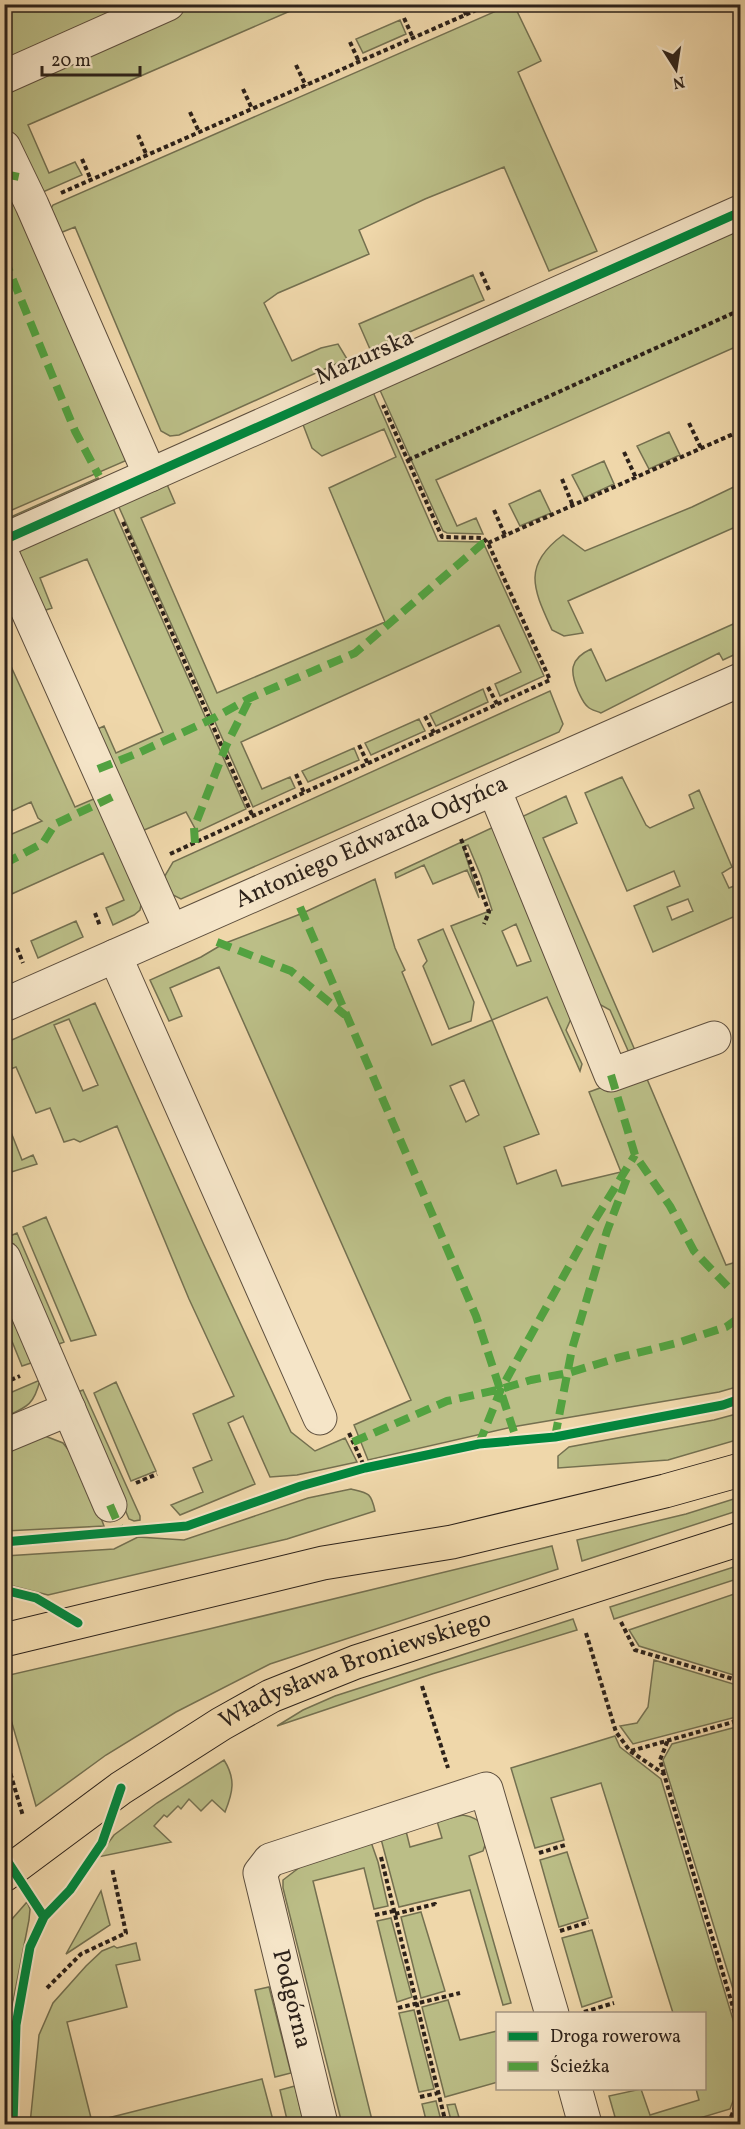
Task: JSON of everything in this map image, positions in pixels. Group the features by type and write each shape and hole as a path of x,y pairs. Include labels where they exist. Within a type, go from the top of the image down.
{"main road":[{"path":"4,1640 323,1563 452,1542 665,1491 741,1470"},
{"name":"Władysława Broniewskiego","path":"4,1875 121,1788 221,1724 271,1696 356,1662 741,1539"}],"street":[{"path":"4,77 168,4"},
{"path":"4,147 32,205 150,475"},
{"name":"Mazurska","path":"4,540 741,212"},
{"path":"4,558 171,931"},
{"name":"Antoniego Edwarda Odyńca","path":"4,1005 109,944 171,931 741,680"},
{"path":"494,789 611,1075 714,1038"},
{"path":"109,944 320,1418"},
{"path":"4,1258 69,1409 120,1495"},
{"path":"4,1436 69,1409"},
{"name":"Podgórna","path":"321,2124 260,1873 270,1860 486,1789 552,2012"},
{"path":"576,2090 585,2124"}],"path":[{"path":"462,4 466,15"},
{"path":"32,205 490,4"},
{"path":"404,18 413,38"},
{"path":"350,42 359,62"},
{"path":"296,65 306,86"},
{"path":"243,89 252,109"},
{"path":"190,112 200,132"},
{"path":"138,135 147,156"},
{"path":"82,159 91,180"},
{"path":"408,460 741,310"},
{"path":"142,866 550,680 488,543 483,538 442,537 371,377"},
{"path":"689,423 701,448"},
{"path":"488,543 741,431"},
{"path":"624,452 636,478"},
{"path":"562,480 573,506"},
{"path":"110,493 253,817"},
{"path":"494,510 506,536"},
{"path":"488,687 496,704"},
{"path":"425,716 434,733"},
{"path":"359,745 368,764"},
{"path":"296,774 304,793"},
{"path":"460,838 489,912 484,924"},
{"path":"95,913 109,944"},
{"path":"17,948 25,966"},
{"path":"4,1383 17,1377"},
{"path":"120,1495 157,1474"},
{"path":"621,1622 635,1650 741,1681"},
{"path":"586,1633 616,1732 630,1751 664,1774"},
{"path":"422,1686 448,1770"},
{"path":"630,1751 741,1720"},
{"path":"668,1740 660,1760 741,2031"},
{"path":"4,1752 23,1816"},
{"path":"532,1855 565,1845"},
{"path":"382,1862 446,2124"},
{"path":"47,1988 81,1954 126,1933 112,1869"},
{"path":"375,1915 435,1904 435,1907"},
{"path":"556,1932 589,1922"},
{"path":"398,2008 460,1993"},
{"path":"584,2012 614,2003"},
{"path":"420,2097 438,2093"},
{"path":"731,2117 741,2095"}],"green space":[{"path":"20,5 127,5 5,59 4,11"},
{"path":"192,5 304,5 28,125 49,173 75,162 82,175 36,195 6,123 5,96 18,81"},
{"path":"514,5 541,61 518,72 597,251 549,271 504,167 425,199 359,230 369,254 278,293 264,303 292,361 321,348 338,344 347,359 179,435 170,436 161,431 75,227 60,233 49,212 53,205"},
{"path":"400,20 406,34 363,53 356,39"},
{"path":"4,161 130,449 125,461 5,513"},
{"path":"740,227 740,345 436,480 457,526 476,518 483,534 443,531 379,388"},
{"path":"473,275 484,300 370,349 359,324"},
{"path":"373,392 438,541 483,542 544,676 500,696 495,684 521,672 499,625 241,742 262,789 290,777 295,788 253,807 118,505 166,482 175,503 141,518 217,693 385,622 329,488 396,457 384,429 322,456 312,448 302,422"},
{"path":"669,432 680,455 649,469 637,446"},
{"path":"604,461 614,484 584,498 572,475"},
{"path":"98,478 102,487 5,529 4,520"},
{"path":"740,484 740,525 568,601 583,633 564,636 552,630 536,591 536,568 550,546 563,535 585,551 692,507"},
{"path":"540,490 551,513 520,526 509,504"},
{"path":"112,506 246,809 197,832 186,812 142,831 91,732 104,726 116,753 163,732 87,559 40,578 52,608 37,613 11,552"},
{"path":"740,621 740,652 723,660 719,653 601,713 591,709 582,700 574,678 573,667 579,657 591,649 606,681"},
{"path":"4,651 75,807 103,795 144,889 140,910 113,925 106,908 124,900 103,853 5,897 5,837 42,821 38,818 31,802 5,814"},
{"path":"483,689 488,702 436,726 430,714"},
{"path":"550,691 563,724 559,732 181,899 167,892 163,879 173,862"},
{"path":"419,719 425,731 371,755 365,743"},
{"path":"354,748 359,760 308,782 302,771"},
{"path":"622,777 646,825 650,828 694,808 689,795 699,790 732,867 722,873 729,888 739,884 740,886 740,914 653,952 634,906 680,886 674,871 627,891 585,793","holes":["688,899 693,911 672,920 667,907"]},
{"path":"566,796 577,823 543,838 637,1055 630,1055 610,1010 590,999 515,820"},
{"path":"498,825 574,1012 566,1030 582,1064 580,1071 547,997 492,1020 451,926 492,910 468,845 463,847 479,898 467,870 433,884 424,865 396,878 395,873","holes":["516,924 531,961 517,966 502,931"]},
{"path":"375,879 395,948 405,970 402,972 432,1045 492,1020 539,1134 504,1147 517,1184 556,1170 562,1186 621,1172 589,1092 644,1072 726,1265 740,1261 740,1386 719,1392 512,1427 368,1460 354,1425 411,1400 219,967 170,988 182,1016 169,1021 150,980 201,957 223,944 303,913","holes":["464,1080 479,1115 466,1122 450,1086"]},
{"path":"76,921 83,937 38,958 31,941"},
{"path":"443,929 474,1002 471,1021 449,1029 423,966 427,961 418,940"},
{"path":"95,1003 291,1432 315,1451 345,1438 357,1462 297,1475 270,1477 243,1416 228,1423 255,1484 180,1515 171,1505 203,1492 193,1468 212,1460 193,1414 234,1396 189,1299 117,1126 80,1142 74,1139 64,1142 50,1108 36,1113 16,1067 5,1071 5,1043","holes":["69,1019 98,1085 83,1091 54,1025"]},
{"path":"5,1117 22,1160 33,1155 37,1164 5,1174"},
{"path":"46,1217 96,1335 71,1341 23,1227"},
{"path":"17,1233 64,1342 54,1346 8,1237"},
{"path":"4,1292 34,1362 22,1366 5,1324"},
{"path":"40,1380 29,1404 5,1417 5,1395"},
{"path":"116,1382 156,1471 131,1481 94,1393"},
{"path":"83,1390 140,1520 129,1519 75,1393"},
{"path":"740,1413 740,1439 668,1460 558,1468 558,1456 569,1447"},
{"path":"45,1436 63,1443 82,1467 104,1526 5,1531 4,1447"},
{"path":"351,1489 368,1494 375,1511 287,1539 48,1595 5,1584 5,1556 114,1549 138,1537 184,1540 308,1498"},
{"path":"740,1497 740,1510 582,1561 577,1540 686,1514"},
{"path":"552,1546 558,1569 270,1664 176,1712 106,1755 36,1806 5,1699 5,1676"},
{"path":"740,1565 740,1578 614,1619 610,1607"},
{"path":"740,1592 740,1677 639,1646 629,1630"},
{"path":"573,1619 577,1630 432,1674 277,1726 303,1710 335,1696"},
{"path":"654,1660 740,1686 740,1716 633,1744 620,1726 637,1723 648,1707"},
{"path":"740,1726 740,2012 663,1760 672,1744"},
{"path":"615,1736 620,1747 661,1779 740,2043 740,2083 730,2109 680,2124 617,2124 609,2096 641,2090 650,2115 699,2100 696,2090 706,2090 706,2012 673,2012 601,1783 551,1798 564,1840 535,1848 511,1768"},
{"path":"224,1760 232,1780 230,1798 225,1812 212,1800 201,1811 189,1799 181,1809 178,1806 167,1817 164,1815 154,1826 171,1842 98,1857 114,1835 157,1803"},
{"path":"463,1815 476,1819 484,1827 486,1838 483,1851 469,1856 511,2003 503,2005 470,1890 399,1907 381,1839 406,1831 410,1847 442,1838 437,1821"},
{"path":"371,1842 388,1906 374,1909 364,1868 313,1881 373,2124 342,2124 283,1888 283,1880 308,1861"},
{"path":"567,1852 588,1918 559,1927 540,1860"},
{"path":"101,1891 110,1925 66,1954"},
{"path":"27,1902 30,1909 29,1920 8,2027 5,2030 5,1927"},
{"path":"421,1912 445,1991 421,1998 401,1917"},
{"path":"391,1918 412,1997 397,2002 377,1921"},
{"path":"592,1930 612,1997 582,2007 562,1938"},
{"path":"136,1943 140,1960 116,1965 127,2007 67,2022 92,2122 262,2079 274,2124 30,2124 39,2035 53,2003 102,1951 114,1946 117,1948"},
{"path":"269,1987 291,2073 275,2077 255,1990"},
{"path":"448,2000 460,2040 496,2031 496,2083 445,2097 422,2007"},
{"path":"414,2010 434,2089 419,2092 399,2013"},
{"path":"295,2086 304,2124 288,2124 280,2090"},
{"path":"436,2101 442,2124 427,2124 422,2104"},
{"path":"455,2104 461,2124 452,2124 447,2105"}],"marked path":[{"path":"4,174 19,177"},
{"path":"4,258 75,431 99,476"},
{"path":"98,769 214,718 250,698 355,653 482,544 488,543"},
{"path":"195,843 194,828 226,746 250,698"},
{"path":"4,864 43,843 55,824 112,797"},
{"path":"300,907 476,1316 517,1441"},
{"path":"217,942 291,971 345,1015"},
{"path":"611,1075 635,1155 670,1206 694,1251 731,1290 740,1291"},
{"path":"479,1444 501,1389 593,1223 635,1155"},
{"path":"555,1437 572,1349 607,1231 627,1178"},
{"path":"353,1442 447,1401 568,1373 677,1343 726,1327 740,1317"},
{"path":"110,1505 122,1533"}],"cycle path":[{"path":"4,540 740,212"},
{"path":"4,1542 187,1526 301,1486 365,1468 479,1444 555,1437 723,1405 740,1399"},
{"path":"4,1590 36,1598 78,1623"},
{"path":"44,1917 70,1890 102,1843 121,1788"},
{"path":"4,1856 44,1917 30,1947 16,2025 13,2124"}]}
